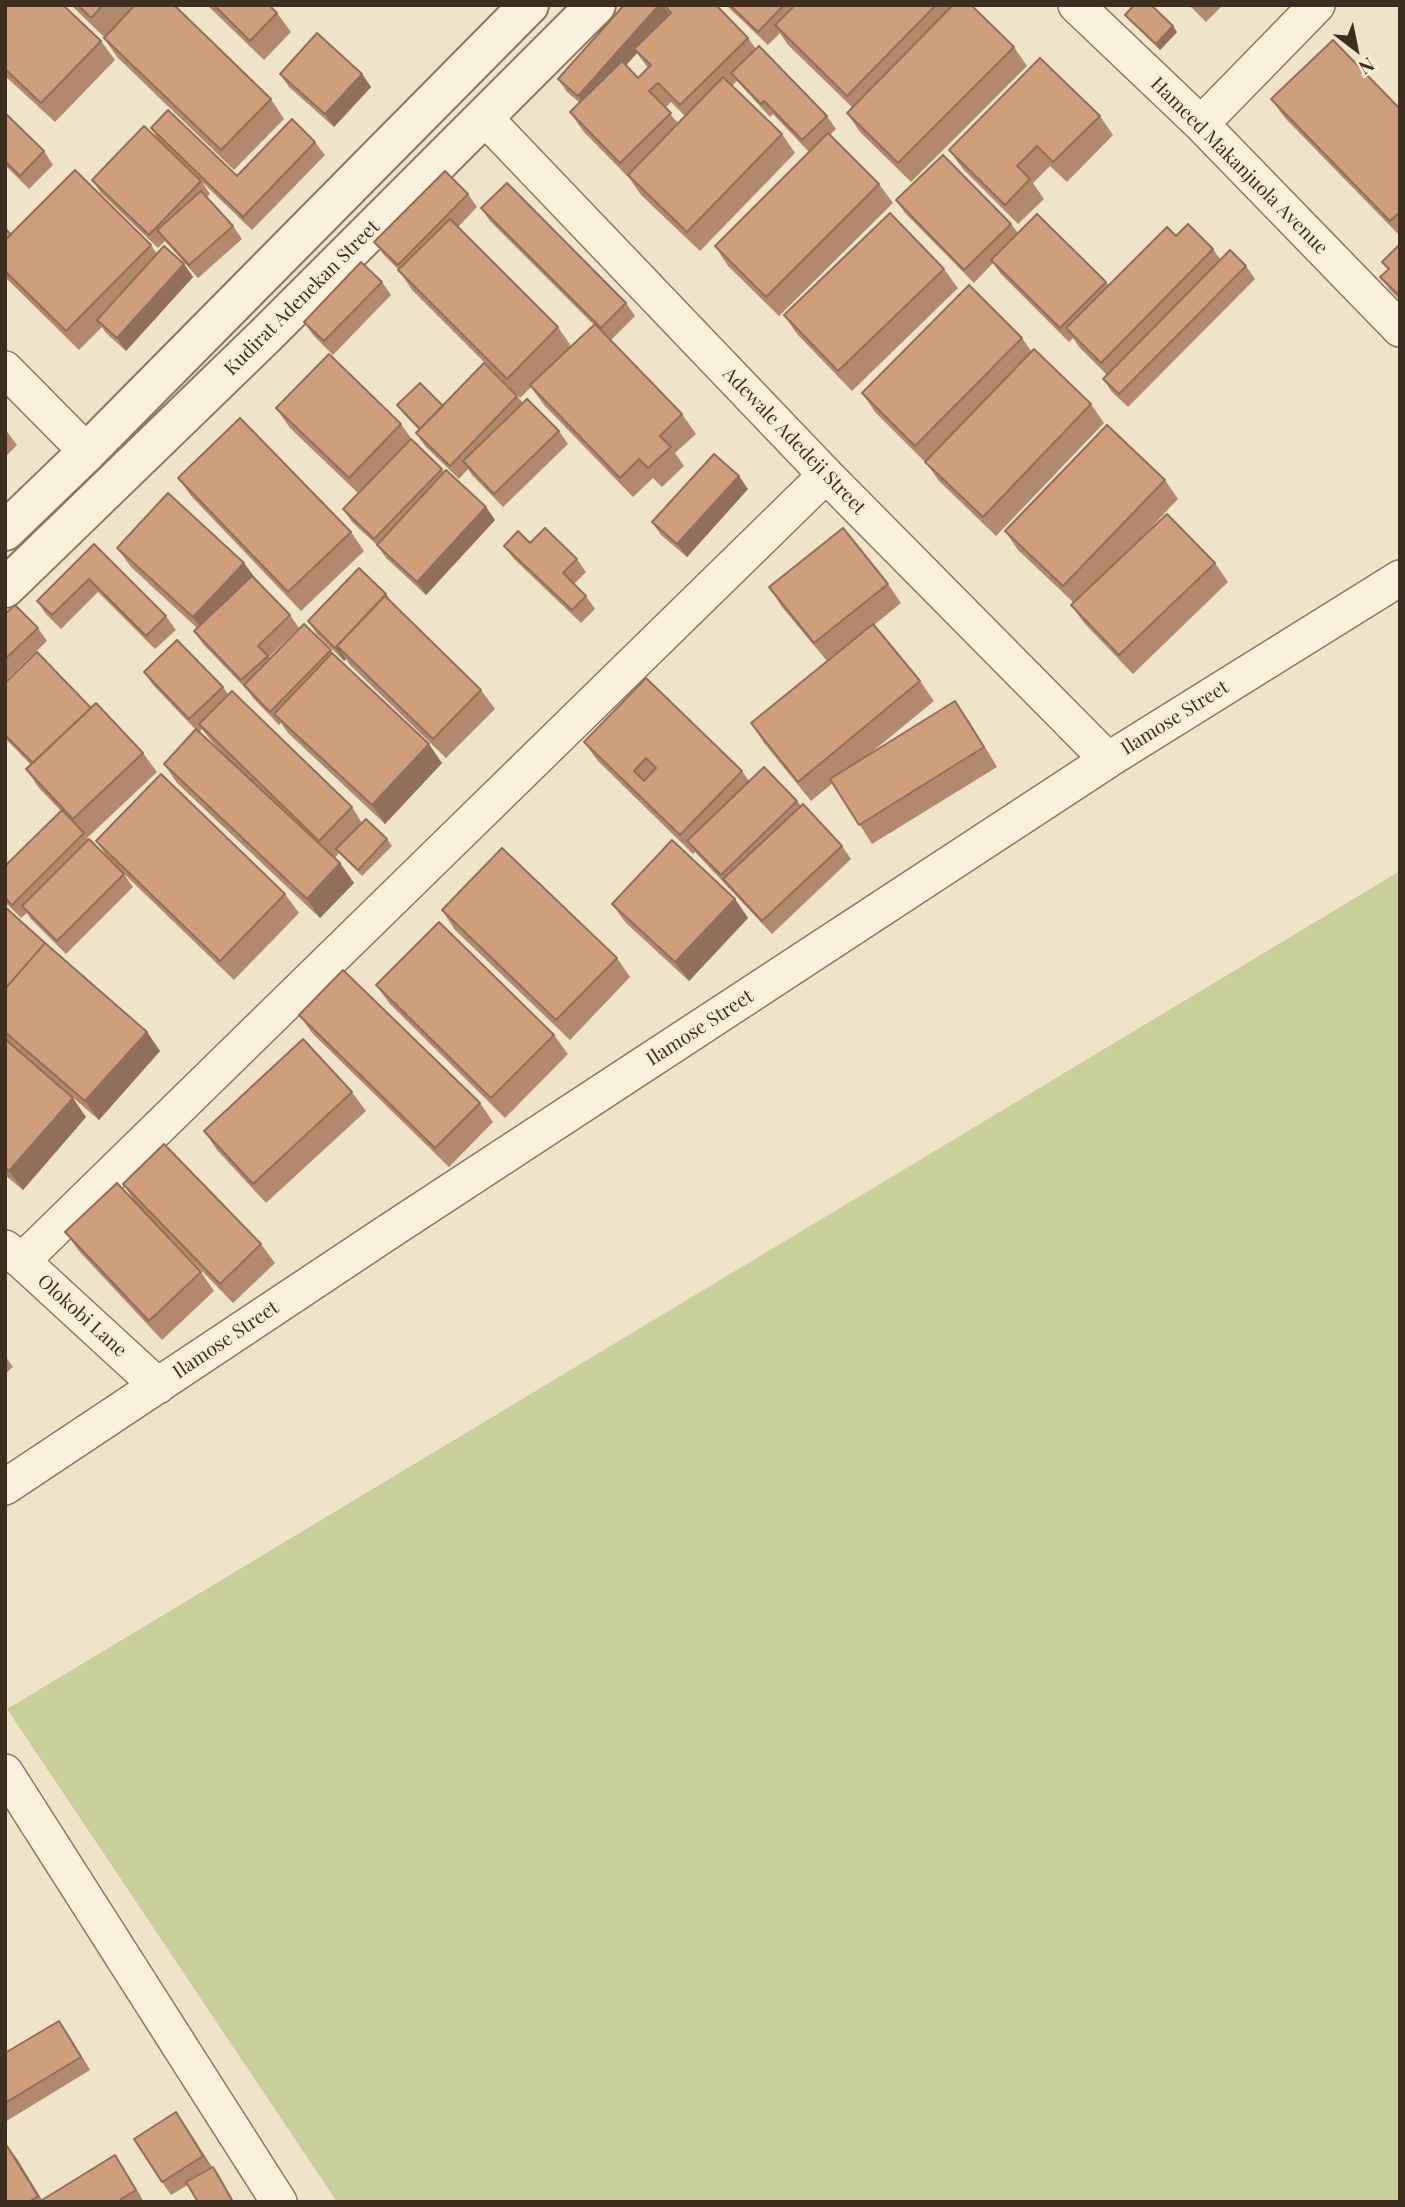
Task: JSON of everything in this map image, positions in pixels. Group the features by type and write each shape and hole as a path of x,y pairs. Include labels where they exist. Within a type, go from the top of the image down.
{"street":[{"path":"5,531 87,452 529,5"},
{"name":"Kudirat Adenekan Street","path":"5,588 266,335 596,5"},
{"name":"Hameed Makanjuola Avenue","path":"1076,5 1200,124 1400,329"},
{"path":"1200,124 1317,5"},
{"name":"Adewale Adedeji Street","path":"484,117 826,475 1108,760"},
{"path":"5,369 87,452"},
{"path":"14,1255 826,475"},
{"name":"Ilamose Street","path":"5,1487 385,1234 1108,760 1400,578"},
{"name":"Olokobi Lane","path":"14,1255 158,1386"},
{"path":"5,1772 279,2202"}],"green space":[{"path":"1400,871 1400,2202 337,2202 7,1709"}],"building":[{"path":"5,5 63,5 101,41 41,103 5,69"},
{"path":"78,5 103,5 91,18"},
{"path":"135,5 174,5 271,99 221,150 104,38"},
{"path":"214,5 269,5 277,13 250,41"},
{"path":"624,5 659,5 578,96 558,79"},
{"path":"664,5 716,5 748,38 680,105 658,83 649,91 671,113 620,163 570,112 622,61 638,78 651,65 634,49 671,13"},
{"path":"730,5 784,5 758,32"},
{"path":"795,5 936,5 847,96 775,25"},
{"path":"953,5 971,5 1014,47 898,163 847,113"},
{"path":"1134,5 1151,5 1173,26 1156,44 1125,15"},
{"path":"317,33 362,74 325,114 280,74"},
{"path":"1333,40 1400,109 1400,212 1390,221 1271,99"},
{"path":"759,46 827,116 802,140 764,101 761,104 731,73"},
{"path":"1040,58 1100,116 1053,162 1037,146 1017,166 1030,179 1005,205 949,150"},
{"path":"723,77 782,134 687,232 628,175"},
{"path":"168,110 237,176 292,119 315,142 243,217 151,128"},
{"path":"5,113 44,151 20,176 5,161"},
{"path":"144,126 201,181 149,235 92,180"},
{"path":"828,133 879,184 766,297 715,246"},
{"path":"943,155 1011,224 964,270 896,200"},
{"path":"75,170 151,245 66,331 5,271 5,240"},
{"path":"445,171 468,194 398,265 374,242"},
{"path":"507,183 626,303 601,328 481,208"},
{"path":"201,191 233,226 189,265 157,230"},
{"path":"890,213 944,269 838,371 784,315"},
{"path":"1037,214 1106,282 1060,328 991,260"},
{"path":"450,219 558,327 507,379 398,270"},
{"path":"1188,224 1213,249 1101,363 1066,328 1167,227 1176,236"},
{"path":"5,228 11,235 5,240"},
{"path":"1400,244 1400,296 1380,277 1389,269 1382,262"},
{"path":"164,246 184,264 117,338 97,320"},
{"path":"1230,250 1246,266 1119,394 1103,379"},
{"path":"361,262 382,282 324,341 304,322"},
{"path":"969,285 1022,338 915,446 862,393"},
{"path":"595,324 682,414 660,436 671,447 648,468 639,459 620,478 530,385"},
{"path":"1034,349 1091,404 983,517 925,462"},
{"path":"329,354 401,424 349,478 276,408"},
{"path":"484,363 517,396 450,466 416,433"},
{"path":"420,383 443,406 420,429 397,405"},
{"path":"527,399 559,431 494,494 463,461"},
{"path":"240,418 351,532 288,592 178,478"},
{"path":"1107,425 1165,480 1063,586 1005,531"},
{"path":"411,439 442,469 374,539 343,509"},
{"path":"714,454 739,476 677,544 652,522"},
{"path":"446,470 486,507 417,582 377,545"},
{"path":"168,493 244,563 193,617 117,548"},
{"path":"1167,514 1215,563 1119,655 1071,605"},
{"path":"545,528 577,559 563,573 586,596 572,610 504,546 518,531 530,543"},
{"path":"843,528 888,584 814,643 769,587"},
{"path":"94,544 166,616 146,636 89,579 52,615 37,601"},
{"path":"359,568 386,594 335,648 308,621"},
{"path":"252,576 290,615 258,646 268,656 241,680 194,631"},
{"path":"385,596 481,690 433,739 337,646"},
{"path":"15,605 38,628 5,659 5,614"},
{"path":"304,624 331,650 270,712 244,685"},
{"path":"873,624 920,681 798,782 751,723"},
{"path":"177,640 223,687 189,719 144,672"},
{"path":"37,652 91,708 33,763 5,735 5,683"},
{"path":"332,653 429,744 372,805 274,714"},
{"path":"646,678 742,771 680,835 584,742","holes":["646,758 656,768 644,781 634,771"]},
{"path":"232,691 352,807 319,841 199,724"},
{"path":"955,701 984,747 859,825 830,779"},
{"path":"96,703 143,753 73,819 26,769"},
{"path":"196,729 340,863 307,899 164,764"},
{"path":"764,767 797,801 721,875 687,841"},
{"path":"161,774 285,894 220,961 96,841"},
{"path":"803,804 842,846 762,921 723,879"},
{"path":"62,810 84,833 12,905 5,898 5,866"},
{"path":"366,819 387,839 358,870 336,849"},
{"path":"89,839 124,874 57,941 22,906"},
{"path":"672,840 735,899 675,962 612,904"},
{"path":"502,848 617,958 556,1020 442,910"},
{"path":"5,907 45,943 5,989"},
{"path":"439,922 554,1035 491,1098 376,985"},
{"path":"45,943 147,1032 85,1101 5,1032 5,989"},
{"path":"343,970 480,1103 435,1148 299,1015"},
{"path":"5,1039 73,1098 9,1171 5,1167"},
{"path":"303,1039 352,1092 253,1184 204,1131"},
{"path":"164,1144 261,1244 220,1284 123,1184"},
{"path":"117,1183 201,1272 149,1321 65,1232"},
{"path":"59,2021 81,2057 5,2103 5,2053"},
{"path":"176,2112 203,2156 162,2182 134,2139"},
{"path":"7,2146 38,2196 29,2202 5,2202"},
{"path":"115,2155 136,2190 121,2199 123,2202 42,2202 42,2200"},
{"path":"213,2167 233,2202 198,2202 186,2182"}]}
